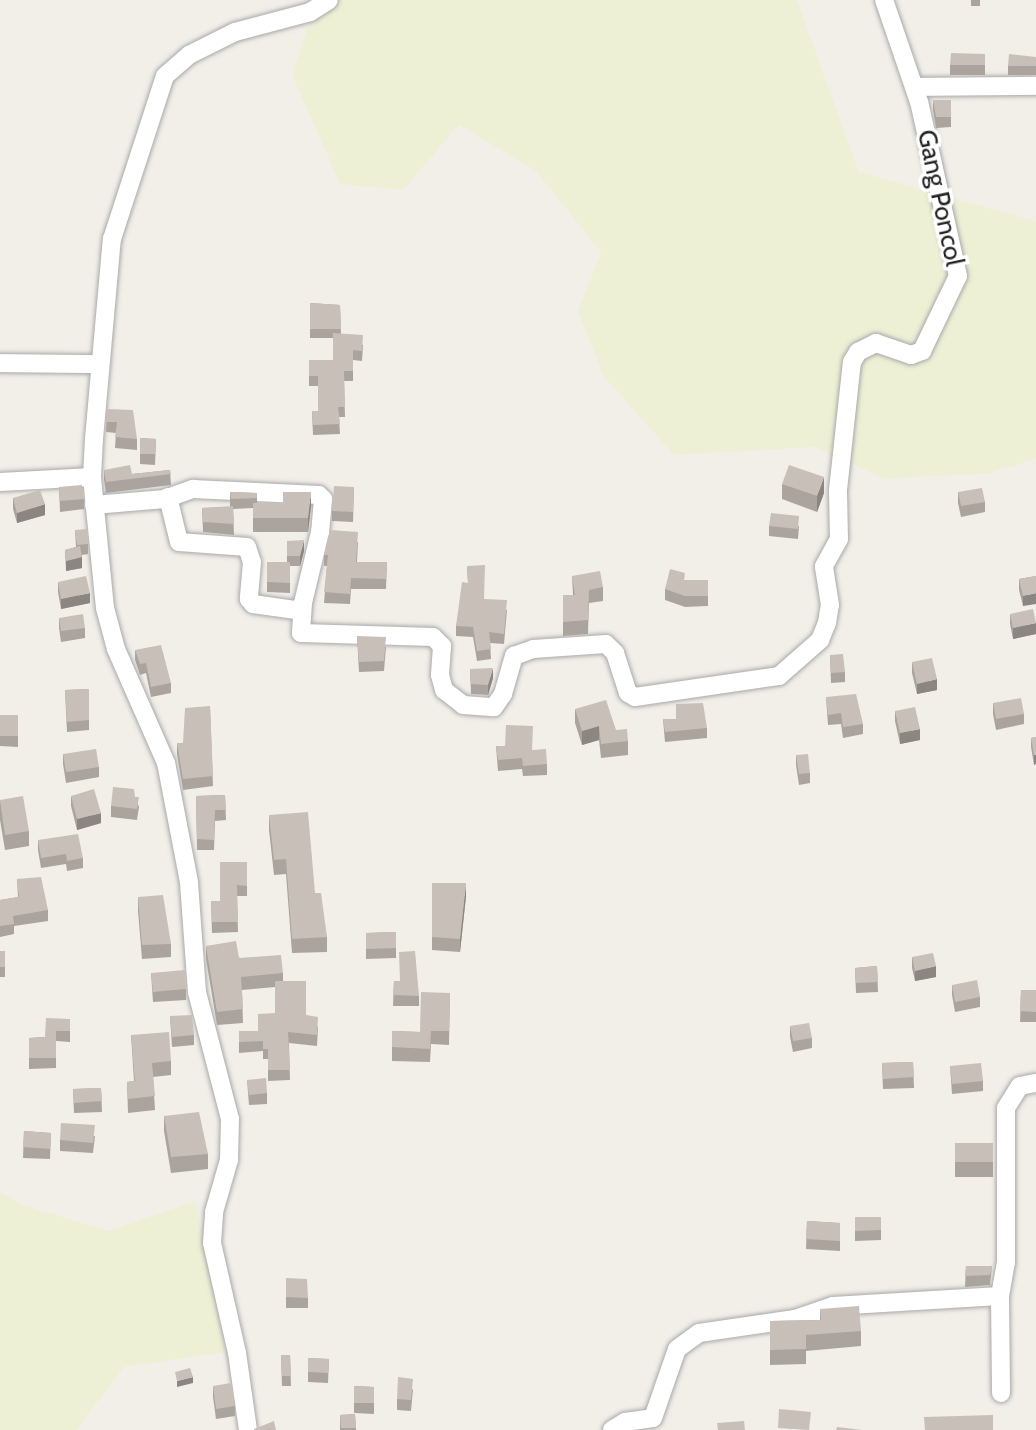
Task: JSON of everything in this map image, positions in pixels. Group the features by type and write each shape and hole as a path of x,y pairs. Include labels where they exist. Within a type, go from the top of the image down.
{"street":[{"path":"248,1430 237,1353 212,1243 214,1212 229,1160 230,1119 197,992 189,882 166,763 111,630 92,477 112,239 165,76 189,55 235,32 310,12 329,0"},
{"name":"Gang Poncol","path":"302,611 300,629 306,635 419,635 439,640 444,690 454,701 479,708 494,707 503,694 514,656 533,649 606,644 614,653 628,693 635,697 779,676 820,640 830,605 824,566 839,539 838,490 849,379 855,355 878,342 912,355 922,351 958,276 948,219 915,87 884,0"},
{"path":"915,87 1036,86"},
{"path":"0,363 100,364"},
{"path":"0,482 92,477"},
{"path":"94,505 168,497 193,488 321,496 320,533 302,611 253,604 249,599 252,562 247,547 179,542 168,497"},
{"path":"1001,1393 1000,1296 1006,1262 1006,1108 1020,1086 1036,1083"},
{"path":"612,1430 625,1422 653,1418 677,1349 699,1333 795,1319 833,1306 1000,1296"}],"green space":[{"path":"316,0 797,0 859,172 1036,221 1036,459 990,473 885,479 815,447 674,455 604,377 578,311 601,252 536,171 459,125 403,190 340,184 292,75"},
{"path":"0,1192 23,1205 109,1231 195,1201 226,1352 124,1367 76,1430 0,1430"}],"building":[{"path":"951,53 985,54 985,65 950,65"},
{"path":"1009,54 1036,57 1036,66 1008,66"},
{"path":"933,100 951,100 951,117 936,117"},
{"path":"310,303 340,305 341,329 310,329"},
{"path":"333,333 363,335 362,351 353,350 353,371 344,371 345,407 338,407 340,424 313,425 312,411 318,411 318,376 309,376 309,360 333,360"},
{"path":"107,409 133,410 137,439 115,437 117,422 106,422"},
{"path":"140,438 156,439 155,454 140,454"},
{"path":"130,465 132,474 170,470 171,474 106,482 104,470"},
{"path":"789,465 824,477 817,496 782,484"},
{"path":"82,485 84,499 60,501 59,487"},
{"path":"334,486 354,487 353,512 332,511"},
{"path":"982,488 985,502 961,506 958,492"},
{"path":"40,490 45,504 17,513 13,498"},
{"path":"230,492 257,493 257,498 231,499"},
{"path":"283,492 311,492 308,518 253,518 253,503 283,503"},
{"path":"233,506 234,524 203,522 202,508"},
{"path":"771,513 799,516 798,529 769,526"},
{"path":"87,529 88,544 77,545 75,530"},
{"path":"330,530 358,532 356,562 387,562 386,579 351,578 350,594 324,592 328,555 324,555"},
{"path":"304,540 300,556 287,556 287,541"},
{"path":"80,546 82,557 66,561 65,550"},
{"path":"267,562 290,562 290,583 267,582"},
{"path":"485,565 484,599 507,600 504,634 489,632 491,649 477,651 473,627 456,626 462,582 468,583 467,566"},
{"path":"670,569 685,573 684,580 708,580 708,596 685,596 665,589"},
{"path":"600,571 603,587 589,590 588,620 563,622 563,595 575,595 572,576"},
{"path":"86,576 90,593 61,599 58,582"},
{"path":"1036,576 1036,593 1023,596 1019,579"},
{"path":"1033,609 1036,623 1013,628 1010,614"},
{"path":"83,614 85,628 61,631 59,618"},
{"path":"357,636 386,637 384,661 359,662"},
{"path":"161,645 171,683 151,687 146,663 140,664 135,650"},
{"path":"843,654 845,672 831,673 830,655"},
{"path":"932,658 937,679 917,684 912,662"},
{"path":"493,668 488,685 471,684 470,669"},
{"path":"89,689 89,720 67,722 65,690"},
{"path":"856,694 863,724 843,727 841,713 828,715 826,697"},
{"path":"1021,698 1024,714 996,719 993,703"},
{"path":"606,700 616,730 627,729 628,741 601,744 599,726 582,731 575,709"},
{"path":"703,703 707,728 665,732 663,719 676,719 676,704"},
{"path":"210,706 213,776 183,779 177,743 183,743 185,708"},
{"path":"915,707 920,729 900,733 895,711"},
{"path":"0,715 18,715 18,736 0,736"},
{"path":"506,725 533,726 532,750 546,749 547,764 523,766 522,758 498,760 496,746 505,746"},
{"path":"1036,737 1036,755 1034,755 1031,738"},
{"path":"96,749 99,767 66,772 63,754"},
{"path":"808,754 810,773 799,774 796,755"},
{"path":"113,787 134,789 135,797 139,797 137,809 111,806"},
{"path":"94,789 101,813 77,819 71,796"},
{"path":"225,795 226,810 215,810 214,840 197,839 196,796"},
{"path":"23,796 29,831 5,835 0,800"},
{"path":"308,812 315,893 321,893 327,937 292,939 286,859 274,860 269,815"},
{"path":"78,834 83,858 67,861 66,854 41,858 38,840"},
{"path":"220,862 247,862 247,886 237,885 238,922 212,922 211,901 220,901"},
{"path":"41,877 48,910 13,916 14,924 0,926 0,900 19,897 17,879"},
{"path":"432,883 466,883 460,939 432,937"},
{"path":"163,895 171,944 142,945 138,897"},
{"path":"396,932 396,948 366,949 366,933"},
{"path":"236,941 239,958 281,955 283,973 241,977 243,1009 217,1012 206,946"},
{"path":"0,951 5,951 5,967 0,967"},
{"path":"415,951 419,996 393,995 394,981 400,981 399,952"},
{"path":"933,953 936,966 915,971 912,957"},
{"path":"877,966 878,982 856,983 855,968"},
{"path":"185,970 186,989 153,992 151,973"},
{"path":"977,980 980,997 955,1002 952,985"},
{"path":"275,981 306,981 306,1015 318,1017 317,1035 288,1032 290,1070 268,1070 268,1049 263,1049 263,1041 239,1042 239,1031 258,1031 258,1014 275,1013"},
{"path":"1021,990 1036,990 1036,1012 1020,1011"},
{"path":"421,992 450,993 449,1031 431,1031 430,1049 392,1047 392,1031 420,1032"},
{"path":"192,1015 194,1035 172,1037 170,1016"},
{"path":"46,1018 70,1019 70,1031 56,1031 56,1058 29,1058 29,1038 45,1037"},
{"path":"809,1023 812,1038 793,1041 790,1026"},
{"path":"169,1032 171,1061 152,1063 155,1096 128,1099 127,1082 135,1081 131,1035"},
{"path":"913,1062 914,1077 883,1079 882,1063"},
{"path":"981,1063 983,1081 952,1084 950,1066"},
{"path":"266,1078 267,1093 249,1095 247,1080"},
{"path":"101,1088 102,1101 74,1103 73,1089"},
{"path":"199,1112 208,1154 171,1157 164,1116"},
{"path":"61,1123 95,1125 93,1143 60,1140"},
{"path":"24,1131 51,1133 50,1149 23,1147"},
{"path":"955,1143 993,1143 993,1162 955,1162"},
{"path":"855,1217 881,1217 881,1230 855,1231"},
{"path":"807,1221 840,1223 840,1241 806,1239"},
{"path":"966,1266 992,1266 990,1275 965,1276"},
{"path":"286,1278 307,1279 308,1298 286,1297"},
{"path":"859,1306 861,1331 806,1335 806,1349 770,1350 770,1321 821,1320 820,1309"},
{"path":"281,1355 290,1355 291,1376 282,1376"},
{"path":"308,1358 329,1359 328,1373 308,1372"},
{"path":"190,1368 193,1377 177,1381 175,1372"},
{"path":"398,1377 413,1379 411,1400 397,1399"},
{"path":"231,1383 235,1406 216,1409 213,1386"},
{"path":"354,1386 374,1387 374,1403 354,1403"},
{"path":"779,1409 811,1412 809,1430 778,1428"},
{"path":"355,1414 356,1428 341,1428 340,1415"},
{"path":"993,1415 993,1430 925,1430 924,1417"},
{"path":"274,1421 276,1430 254,1430 254,1429"},
{"path":"744,1421 745,1430 718,1430 717,1423"},
{"path":"837,1427 863,1430 836,1430"}]}
